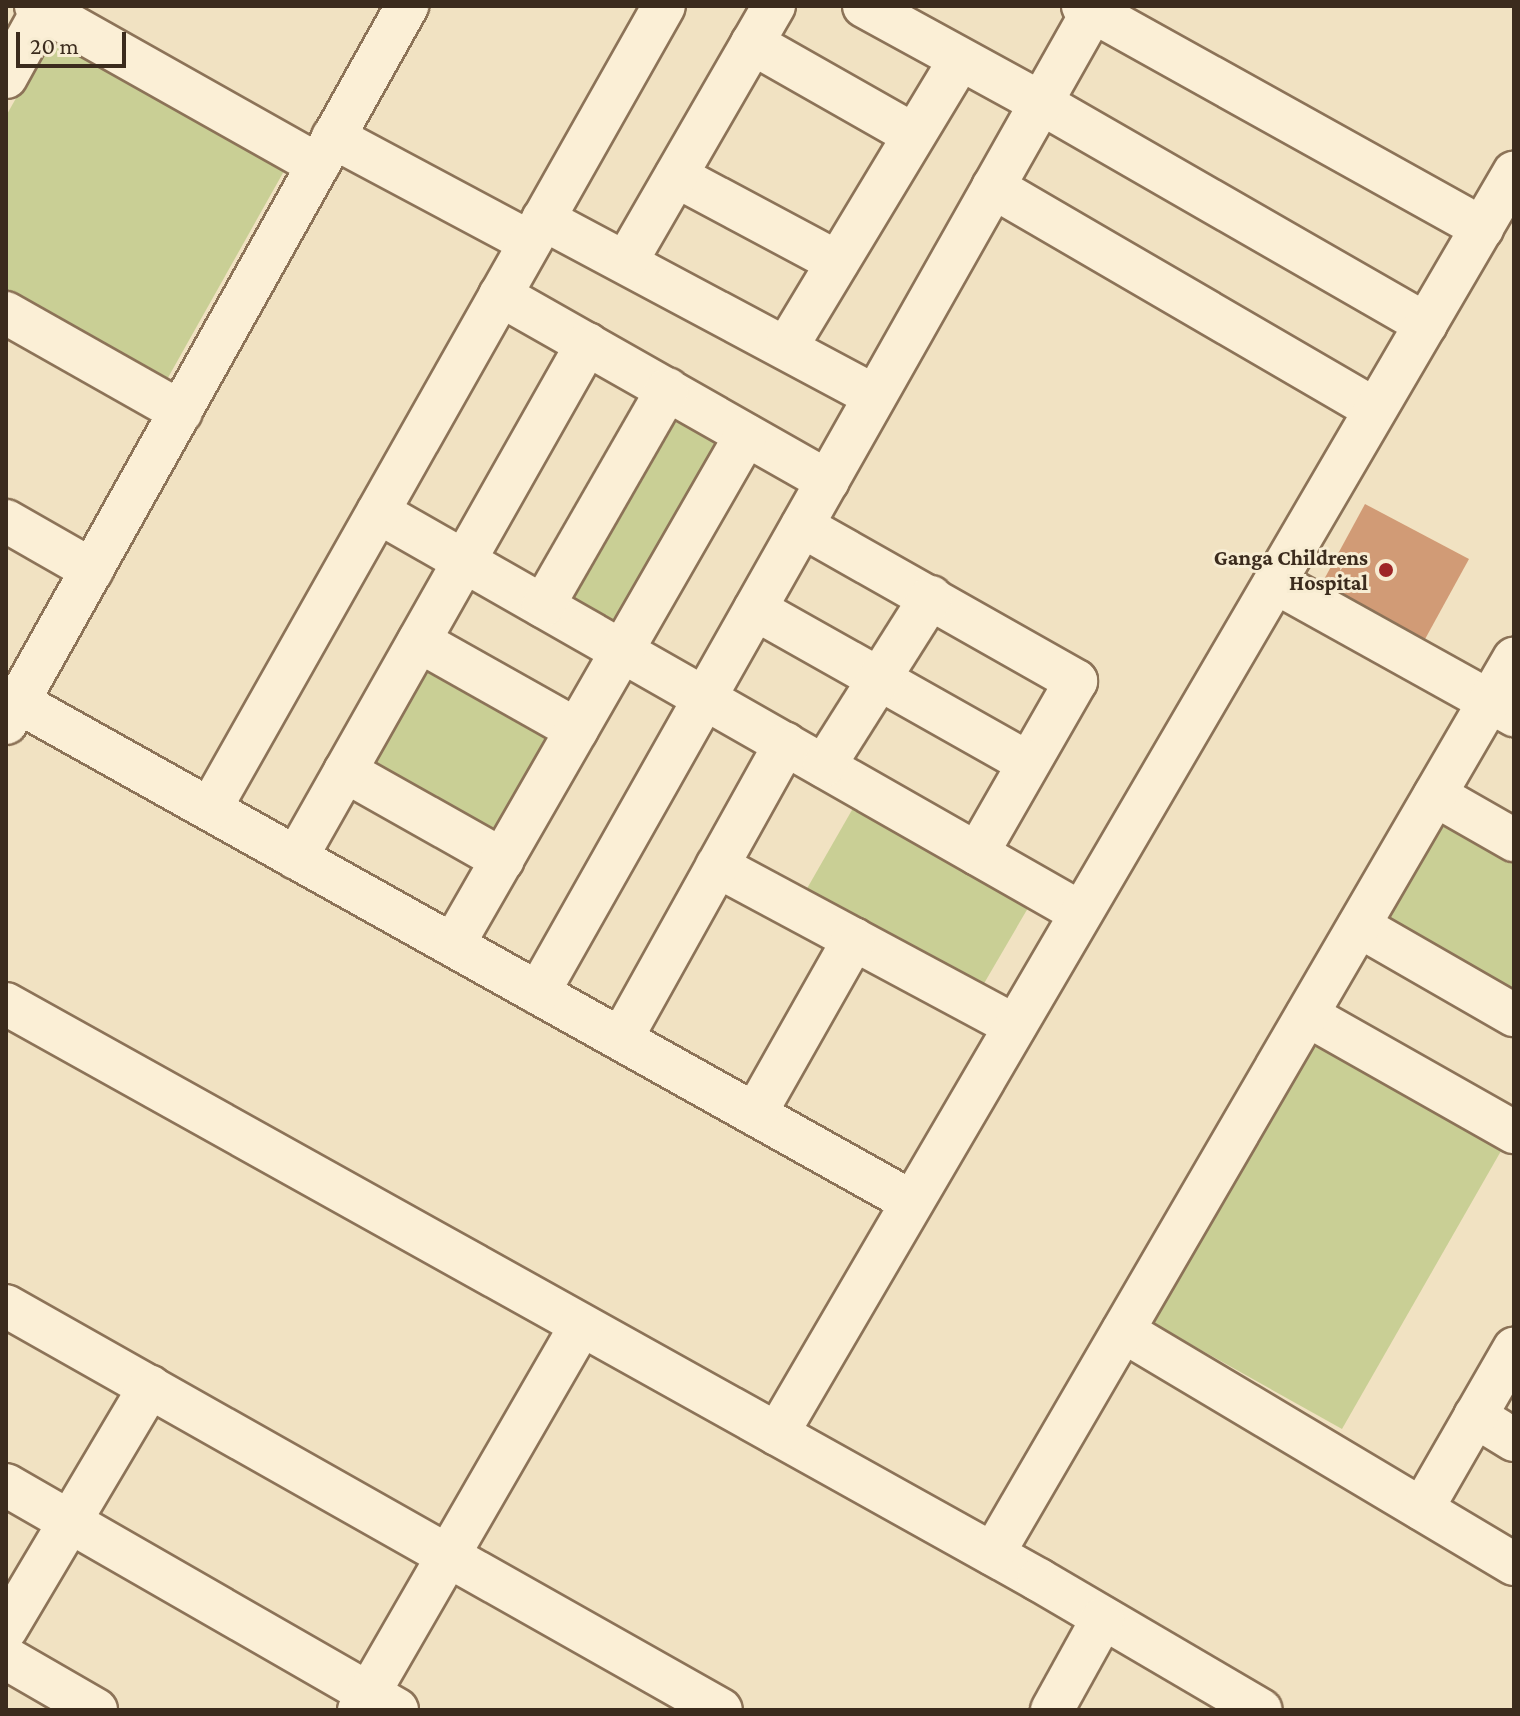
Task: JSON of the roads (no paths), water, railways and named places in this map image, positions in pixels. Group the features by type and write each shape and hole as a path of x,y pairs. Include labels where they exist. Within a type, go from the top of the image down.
{"street":[{"path":"407,6 12,713 210,809 912,1202"},
{"path":"210,809 664,6"},
{"path":"626,262 774,6"},
{"path":"864,6 1041,103 1426,324"},
{"path":"6,77 39,8 326,151 626,262 875,396"},
{"path":"538,993 1041,103 1088,9 1482,228"},
{"path":"752,43 914,135"},
{"path":"786,348 960,59"},
{"path":"777,1434 1514,173"},
{"path":"676,176 837,262"},
{"path":"993,187 1375,409"},
{"path":"500,295 828,481"},
{"path":"6,313 181,412"},
{"path":"296,858 587,344"},
{"path":"543,606 668,389"},
{"path":"453,945 746,435"},
{"path":"378,512 1081,913"},
{"path":"6,521 92,570"},
{"path":"802,526 1076,681 977,854"},
{"path":"1275,582 1502,708"},
{"path":"824,766 931,597"},
{"path":"755,609 1028,763"},
{"path":"419,641 577,730"},
{"path":"993,1554 1435,795 1502,708 1514,659"},
{"path":"621,1039 785,744"},
{"path":"345,771 503,860"},
{"path":"1435,795 1514,840"},
{"path":"717,866 1015,1026"},
{"path":"1359,926 1514,1015"},
{"path":"755,1114 854,939"},
{"path":"6,1004 993,1554 1261,1710"},
{"path":"1307,1015 1514,1132"},
{"path":"6,1306 721,1710"},
{"path":"6,1485 375,1704 448,1554 581,1325"},
{"path":"1123,1331 1514,1564"},
{"path":"1422,1509 1514,1349"},
{"path":"6,1629 150,1386"},
{"path":"1475,1416 1514,1440"},
{"path":"1052,1710 1103,1618"},
{"path":"6,1658 96,1710"}],"place":[{"name":"Ganga Childrens Hospital","path":"1386,570"}]}
